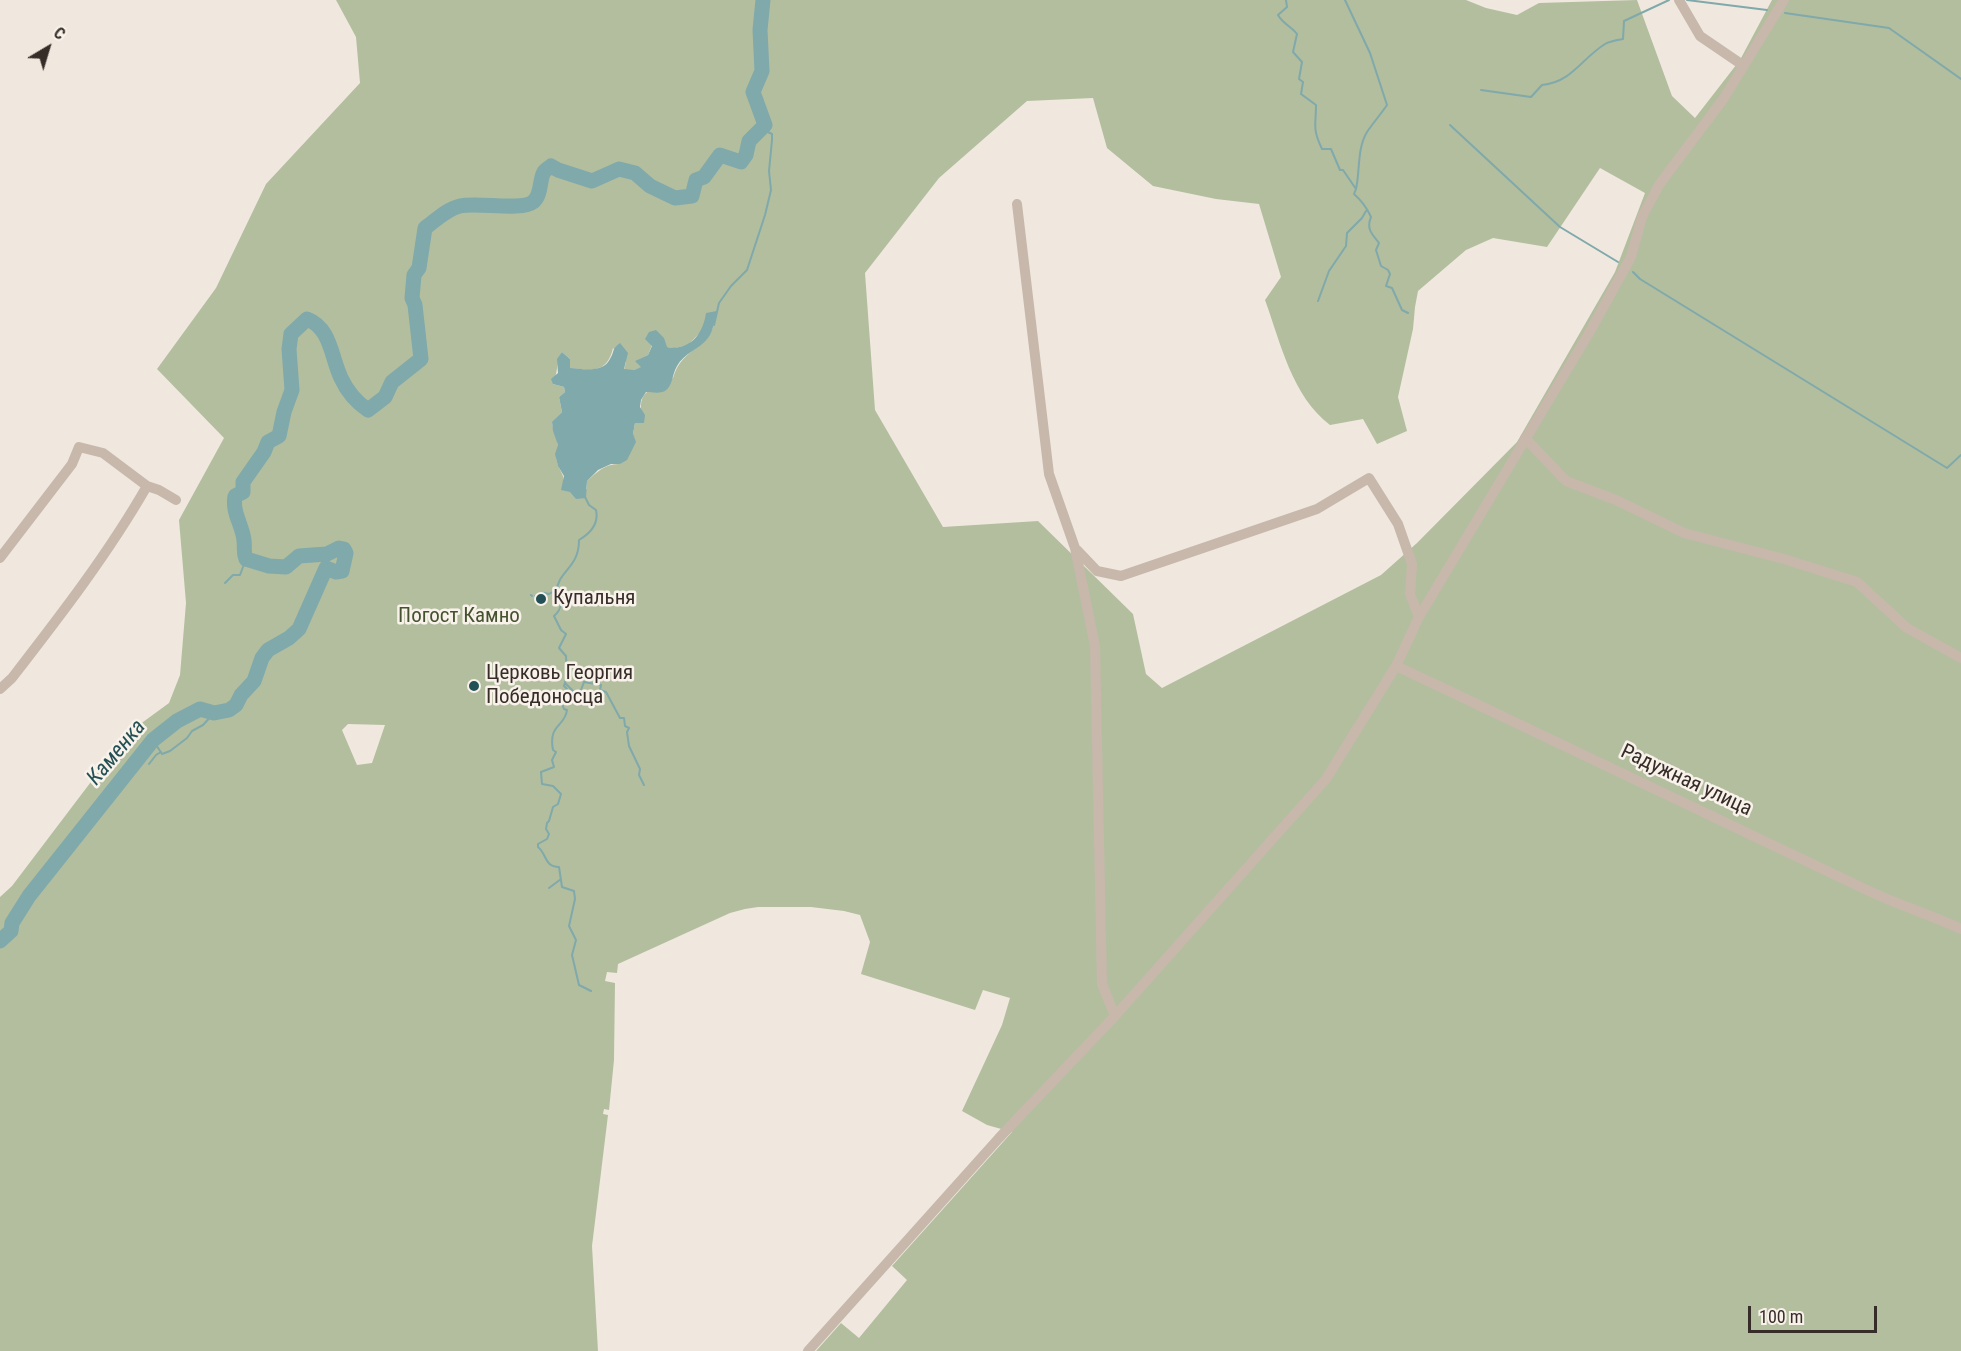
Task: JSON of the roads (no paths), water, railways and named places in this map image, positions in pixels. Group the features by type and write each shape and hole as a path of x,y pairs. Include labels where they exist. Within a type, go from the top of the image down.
{"street":[{"path":"1678,0 1700,36 1744,66"},
{"path":"808,1351 999,1138 1115,1016 1326,779 1396,666 1419,617 1589,333 1631,258 1642,217 1659,185 1724,98 1784,0"},
{"path":"1017,204 1050,474 1075,548 1095,646 1102,984 1115,1016"},
{"path":"1525,438 1566,481 1616,500 1684,533 1784,559 1857,582 1907,628 1961,658"},
{"path":"0,558 72,464 79,447 103,453 147,486 176,500"},
{"path":"1075,548 1097,571 1121,576 1317,509 1369,478 1398,524 1412,564 1410,594 1419,617"},
{"path":"0,689 12,678 81,589 130,517 147,486"},
{"name":"Радужная улица","path":"1396,666 1872,892 1961,929"}],"water":[{"path":"717,311 710,335 705,342 680,362 668,389 660,392 646,392 641,400 640,407 645,415 644,423 635,423 633,434 636,442 627,460 598,470 587,481 586,498 576,499 570,492 561,490 564,476 555,454 558,445 552,422 562,412 559,397 565,392 564,387 553,384 551,379 558,373 557,359 562,352 570,359 570,368 593,369 607,363 620,343 628,353 624,369 634,370 641,367 635,361 648,355 652,346 645,339 649,332 656,330 664,338 667,347 675,348 689,344 702,328 706,313"}],"waterway":[{"name":"Каменка","path":"0,941 11,931 12,923 29,896 153,740 177,721 200,709 214,713 229,710 236,705 241,695 254,681 262,658 268,650 289,638 299,629 326,568 336,572 342,571 346,553 344,549 339,548 327,554 299,556 286,567 269,566 246,559 243,534 236,513 235,496 243,492 243,482 264,452 268,442 279,436 292,390 289,349 291,334 307,319 315,323 326,336 343,383 356,400 368,410 385,397 392,382 421,359 415,305 412,298 414,275 419,268 425,228 446,212 455,207 468,205 527,205 536,199 542,175 551,166 592,181 619,169 635,173 650,186 675,198 692,196 696,180 704,177 720,155 741,162 746,155 749,141 765,125 753,92 762,71 760,30 763,0"},
{"path":"1286,0 1287,7 1278,15 1297,34 1293,52 1302,62 1299,79 1303,82 1301,94 1316,105 1315,127 1319,142 1322,149 1331,149 1340,170 1343,170 1356,189 1354,194 1371,217 1369,228 1379,243 1376,250 1381,266 1390,274 1386,286 1392,288 1402,310 1408,313"},
{"path":"1345,0 1370,53 1387,105 1364,138 1356,189"},
{"path":"1481,90 1531,97 1542,85 1569,75 1605,44 1623,39 1624,21 1669,0"},
{"path":"1687,0 1767,10"},
{"path":"1785,13 1889,28 1961,79"},
{"path":"714,325 719,303 731,286 747,270 765,215 771,190 769,171 772,140 772,134 768,132 765,125"},
{"path":"1450,125 1560,227 1618,262"},
{"path":"1318,301 1329,271 1346,246 1347,233 1366,211"},
{"path":"1633,272 1640,279 1947,468 1961,455"},
{"path":"585,497 589,505 596,510 595,524 579,540 576,557 560,579 556,593 561,605 554,616 561,630 566,634 559,648 566,656 567,676 564,686 567,689 562,703 564,709 567,710 566,716 553,735 553,750 556,752 552,760 554,767 541,772 542,784 553,786 561,794 547,823 546,829 549,834 547,839 538,844 538,847 548,863 559,867 562,887 574,891 575,899 569,926 576,940 572,955 579,985 591,991"},
{"path":"225,583 233,575 240,575 246,559"},
{"path":"535,596 541,598 544,593 549,594 556,590"},
{"path":"565,683 575,693 581,690 584,682 601,685 600,690 606,692 620,718 624,718 625,726 629,728 627,732 629,746 640,769 639,775 644,785"},
{"path":"153,740 162,754 170,751 187,738 192,731 203,725 214,713"},
{"path":"149,764 161,752"},
{"path":"549,888 561,879"}],"place":[{"name":"Купальня","path":"541,599"},
{"name":"Церковь Георгия Победоносца","path":"474,686"}],"park label":[{"name":"Погост Камно","path":"459,617"}]}
